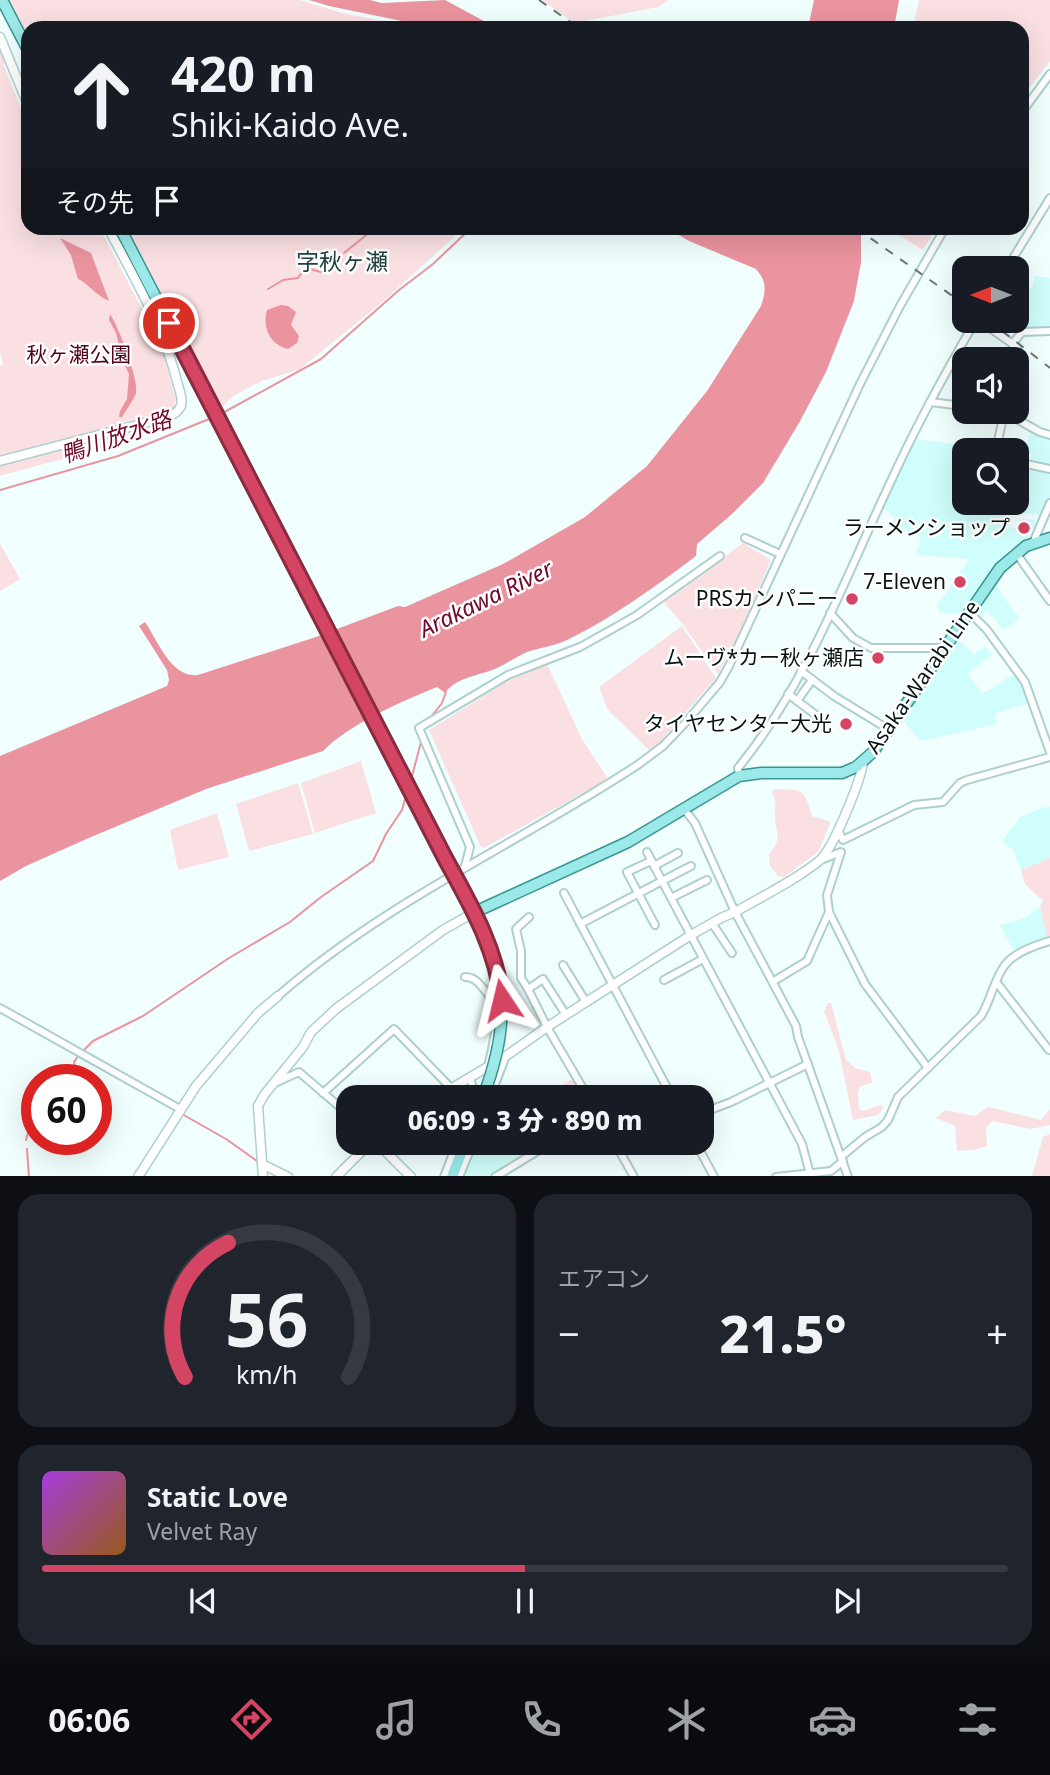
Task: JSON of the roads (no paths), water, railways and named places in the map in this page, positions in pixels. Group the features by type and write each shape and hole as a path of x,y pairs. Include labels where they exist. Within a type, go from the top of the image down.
{"main road":[{"path":"2,0 21,37"},
{"path":"124,235 486,936 498,972 503,1009 497,1056 487,1085"},
{"name":"Asaka-Warabi Line","path":"475,912 621,846 739,776 837,773 850,770 863,762 1000,568 1033,542 1050,538"},
{"path":"452,1176 460,1155"}],"street":[{"path":"0,37 21,89"},
{"path":"1029,102 1050,74"},
{"path":"1029,232 1050,198"},
{"path":"0,461 164,418 174,414 181,406 178,385 163,334 112,235"},
{"path":"139,1176 196,1086 243,1031 278,996 365,928 652,755 698,709 724,675 860,384 941,235"},
{"path":"1014,256 1027,235"},
{"path":"1012,344 1022,332 1050,331"},
{"path":"739,776 738,768 801,671 930,402 968,333"},
{"path":"997,333 1017,347"},
{"path":"930,402 952,405"},
{"path":"1025,424 1050,435"},
{"path":"1029,464 1050,468"},
{"path":"1033,542 1050,503"},
{"path":"745,538 780,554"},
{"path":"1016,553 1050,601"},
{"path":"464,866 470,848 419,728 508,675 580,647 626,621 720,556"},
{"path":"843,840 914,805 943,802 960,783 967,780 1050,755 1025,682 987,630 969,612"},
{"path":"830,613 853,638 871,648 944,648"},
{"path":"801,671 888,729"},
{"path":"796,701 812,680"},
{"path":"788,694 824,721"},
{"path":"822,860 862,774 863,762"},
{"path":"684,809 695,823 735,912 796,1026 848,1176"},
{"path":"838,829 843,840 827,895 829,912 865,984 928,1068"},
{"path":"647,852 802,1144 810,1174"},
{"path":"456,1085 506,1056 691,935 822,860 841,852"},
{"path":"655,925 627,872 678,853"},
{"path":"580,924 691,866"},
{"path":"671,898 707,880"},
{"path":"564,893 666,1085"},
{"path":"262,1176 258,1106 312,1032 337,1008 443,930 475,912"},
{"path":"774,981 807,961 829,912"},
{"path":"529,917 516,929 521,951 521,978 581,1085"},
{"path":"712,923 733,953"},
{"path":"789,1176 831,1171 865,1137 882,1127 898,1097 981,1016 989,1004 1004,965 1014,956 1050,941"},
{"path":"664,980 703,959"},
{"path":"563,965 586,1002"},
{"path":"464,977 474,979 494,1001 495,1023 488,1066"},
{"path":"528,989 543,979 566,1015"},
{"path":"998,983 1049,1050"},
{"path":"0,1008 179,1110"},
{"path":"323,1093 394,1028 448,1085"},
{"path":"495,1085 506,1056"},
{"path":"714,1108 808,1064"},
{"path":"273,1084 299,1072 336,1104"},
{"path":"470,1077 472,1085"},
{"path":"338,1176 358,1155"},
{"path":"389,1155 410,1176"},
{"path":"444,1176 452,1155"},
{"path":"459,1176 468,1155"},
{"path":"497,1176 531,1155"},
{"path":"622,1155 633,1176"},
{"path":"702,1155 712,1176"},
{"path":"262,1164 287,1176"}],"water":[{"path":"309,0 370,0 382,3 445,0 484,21 402,21"},
{"path":"814,0 899,0 895,21 810,21"},
{"name":"Arakawa River","path":"679,235 861,235 861,262 854,301 826,372 763,483 697,544 696,556 619,610 566,640 530,651 497,668 455,683 445,693 437,687 361,723 323,751 206,789 26,866 0,881 0,756 167,686 167,670 139,626 145,622 173,665 180,671 198,675 313,638 398,606 405,607 503,564 585,517 647,466 707,391 761,306 765,291 764,282 756,269"},
{"path":"60,238 91,253 109,301 78,279 71,255"},
{"path":"281,305 296,312 291,325 299,336 297,343 288,349 276,344 266,323 267,310"},
{"path":"110,314 127,353 136,386 135,396 122,417 119,417 127,399 129,374 109,320"}],"waterway":[{"path":"344,253 366,235"},
{"name":"鴨川放水路","path":"219,415 321,359 464,235"},
{"path":"268,289 283,280 298,278 305,268 321,272 335,260"},
{"name":"鴨川放水路","path":"0,490 118,456 214,417"},
{"path":"431,717 442,703 446,692"},
{"path":"411,780 421,742"},
{"path":"83,1051 93,1041 143,1016 229,958 290,922 373,861 402,810 407,792"},
{"path":"0,1012 49,1039"},
{"path":"63,1047 76,1054"},
{"path":"74,1064 79,1055"},
{"path":"87,1061 177,1111"},
{"path":"182,1114 226,1139 257,1161"},
{"path":"27,1155 29,1176"}],"railway":[{"path":"539,0 569,21"},
{"path":"866,235 952,296"},
{"path":"1005,333 1050,368"}],"place":[{"name":"ラーメンショップ","path":"1024,528"},
{"name":"7-Eleven","path":"960,582"},
{"name":"PRSカンパニー","path":"852,599"},
{"name":"ムーヴ*カー秋ヶ瀬店","path":"878,658"},
{"name":"タイヤセンター大光","path":"846,724"}],"district":[{"name":"字秋ヶ瀬","path":"342,262"}],"park label":[{"name":"秋ヶ瀬公園","path":"79,355"}]}
